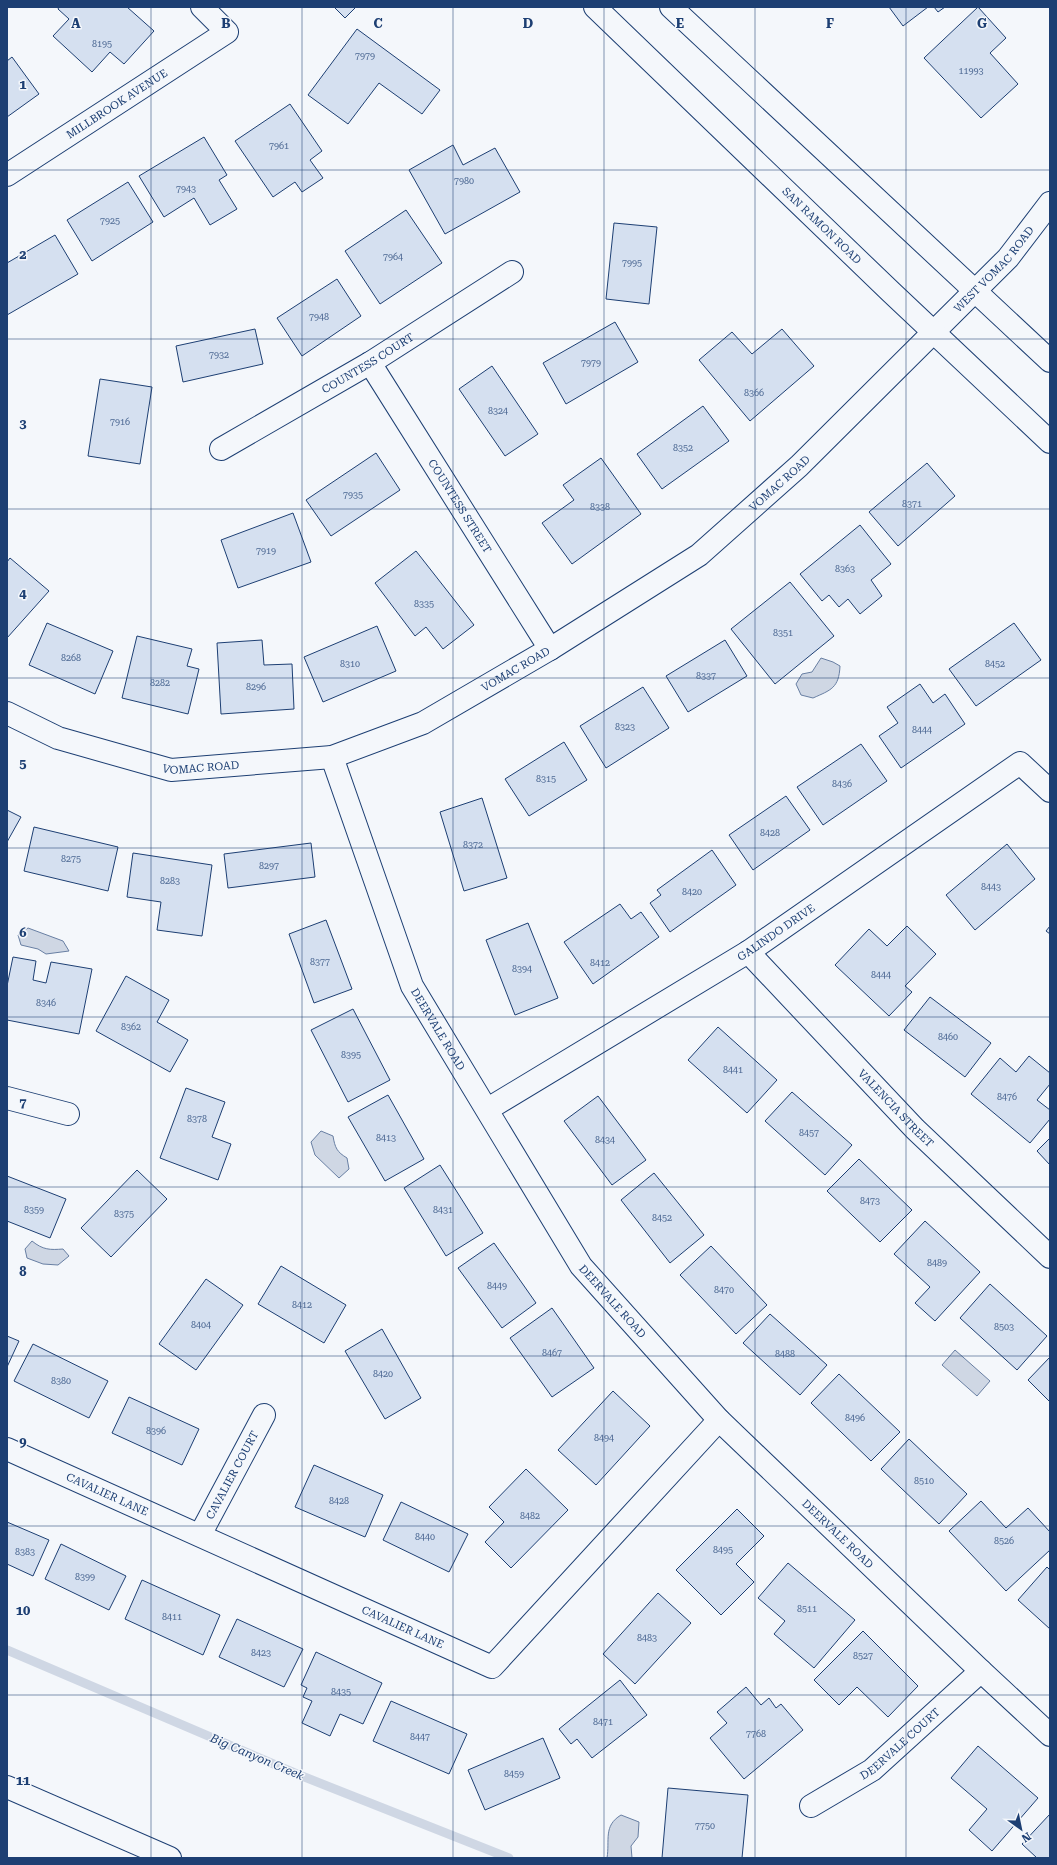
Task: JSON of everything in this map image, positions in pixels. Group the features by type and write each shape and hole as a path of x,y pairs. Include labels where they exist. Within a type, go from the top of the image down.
{"main road":[{"name":"MILLBROOK AVENUE","path":"7,175 227,32 202,7"},
{"name":"SAN RAMON ROAD","path":"594,7 1050,442"},
{"path":"671,7 1050,361"},
{"name":"WEST VOMAC ROAD","path":"933,332 1008,258 1050,203"},
{"name":"COUNTESS COURT","path":"221,449 370,363 512,272"},
{"name":"VOMAC ROAD","path":"7,712 58,738 171,770 332,757 423,723 550,649 699,556 799,466 933,332"},
{"name":"COUNTESS STREET","path":"370,363 550,649"},
{"name":"DEERVALE ROAD","path":"332,757 412,986 488,1109 581,1266 719,1420 981,1671 1050,1734"},
{"name":"GALINDO DRIVE","path":"488,1109 748,952 1020,763 1050,791"},
{"name":"VALENCIA STREET","path":"748,952 915,1129 1050,1257"},
{"path":"7,1098 68,1114"},
{"name":"CAVALIER COURT","path":"200,1535 264,1414"},
{"name":"CAVALIER LANE","path":"7,1449 492,1667 719,1420"},
{"name":"DEERVALE COURT","path":"811,1806 872,1770 981,1671"},
{"path":"7,1788 170,1858"}],"shaded area":[{"path":"821,658 840,666 836,684 825,693 813,698 801,695 796,684 802,674 812,672"},
{"path":"28,928 63,941 69,951 46,954 38,949 21,945 18,935"},
{"path":"321,1131 333,1136 337,1149 347,1158 349,1169 339,1178 315,1155 311,1142"},
{"path":"32,1241 47,1249 63,1249 69,1256 58,1265 43,1264 27,1258 25,1249"},
{"path":"955,1350 990,1381 977,1396 942,1365"},
{"path":"621,1815 639,1822 638,1837 631,1846 632,1858 607,1858 609,1829 615,1819"}],"building":[{"path":"59,7 127,7 154,31 124,64 110,52 92,72 53,36 69,19 58,9"},
{"path":"334,7 356,7 345,18"},
{"path":"889,7 928,7 903,26"},
{"path":"934,7 945,7 938,12"},
{"path":"978,7 1006,38 990,53 1018,84 981,118 924,58"},
{"path":"357,29 440,90 422,114 379,83 348,124 308,95"},
{"path":"12,57 39,94 7,117 7,61"},
{"path":"290,104 322,151 310,160 323,178 302,192 295,182 273,197 235,141"},
{"path":"204,137 227,175 219,180 237,209 210,225 194,198 164,217 139,176"},
{"path":"453,145 463,165 495,148 520,192 445,234 409,170"},
{"path":"128,182 153,222 92,261 67,220"},
{"path":"406,210 442,263 380,304 345,251"},
{"path":"614,223 657,227 649,304 606,299"},
{"path":"55,235 78,274 7,315 7,263"},
{"path":"337,279 361,316 302,356 277,318"},
{"path":"615,322 638,362 566,404 543,363"},
{"path":"255,329 263,364 183,382 176,346"},
{"path":"782,329 814,366 750,421 699,360 732,332 752,354"},
{"path":"492,366 538,434 505,456 459,389"},
{"path":"100,379 152,387 140,464 88,456"},
{"path":"703,406 729,441 662,489 637,454"},
{"path":"376,453 400,490 331,536 306,500"},
{"path":"601,458 641,514 572,564 542,523 574,500 563,485"},
{"path":"927,463 955,496 898,546 869,512"},
{"path":"293,513 311,562 238,588 221,540"},
{"path":"860,525 891,564 871,580 882,596 860,614 848,599 839,607 829,595 822,601 800,574"},
{"path":"416,551 474,625 443,649 426,627 415,636 375,583"},
{"path":"10,558 49,591 7,638 7,562"},
{"path":"790,582 834,636 775,684 731,629"},
{"path":"47,623 113,651 95,694 29,665"},
{"path":"1014,623 1041,660 976,706 949,669"},
{"path":"377,626 396,671 323,702 304,657"},
{"path":"137,636 192,649 187,666 199,669 188,714 122,698"},
{"path":"262,640 264,665 292,664 294,709 221,714 217,643"},
{"path":"725,640 747,676 688,712 666,676"},
{"path":"920,684 933,703 945,694 965,724 901,768 879,736 898,723 887,707"},
{"path":"643,687 669,728 606,768 580,726"},
{"path":"564,742 587,780 529,816 505,779"},
{"path":"861,744 887,781 823,825 797,787"},
{"path":"786,796 810,830 753,870 729,835"},
{"path":"482,798 507,878 464,891 440,812"},
{"path":"7,810 21,817 7,842"},
{"path":"34,827 118,847 108,891 24,871"},
{"path":"311,843 315,877 228,888 224,854"},
{"path":"1007,844 1035,879 975,930 946,895"},
{"path":"712,850 736,885 670,932 650,903 661,895 657,890"},
{"path":"133,853 212,865 202,936 157,930 161,902 127,897"},
{"path":"620,904 631,919 641,912 659,937 593,984 564,942"},
{"path":"326,920 352,989 314,1003 289,934"},
{"path":"528,923 558,998 515,1015 486,940"},
{"path":"907,926 936,954 905,986 912,992 889,1016 835,965 869,929 887,946"},
{"path":"1050,926 1050,934 1046,931"},
{"path":"13,957 36,961 33,980 46,983 51,962 92,969 79,1034 7,1020 7,986"},
{"path":"126,976 169,1000 157,1022 188,1040 170,1072 96,1031"},
{"path":"930,997 991,1043 965,1077 904,1030"},
{"path":"353,1009 390,1080 348,1102 311,1030"},
{"path":"718,1027 777,1080 747,1113 688,1060"},
{"path":"1029,1056 1050,1073 1050,1084 1037,1100 1050,1110 1050,1119 1030,1143 971,1094 1000,1058 1016,1072"},
{"path":"186,1088 225,1102 212,1137 231,1144 218,1180 160,1158"},
{"path":"792,1092 852,1145 825,1175 765,1121"},
{"path":"388,1095 424,1159 385,1181 348,1117"},
{"path":"598,1096 646,1160 612,1185 564,1121"},
{"path":"1050,1138 1050,1165 1037,1151"},
{"path":"859,1159 912,1210 880,1242 827,1191"},
{"path":"440,1165 483,1233 446,1256 404,1188"},
{"path":"137,1170 167,1199 111,1257 81,1228"},
{"path":"654,1173 704,1235 670,1263 621,1200"},
{"path":"7,1176 66,1199 50,1238 7,1221"},
{"path":"925,1221 980,1272 935,1321 915,1303 930,1287 894,1254"},
{"path":"494,1243 536,1303 502,1328 458,1268"},
{"path":"711,1246 767,1305 736,1334 680,1275"},
{"path":"281,1266 346,1305 324,1343 258,1304"},
{"path":"206,1279 243,1305 196,1370 159,1344"},
{"path":"990,1284 1047,1336 1017,1370 960,1318"},
{"path":"552,1308 594,1368 552,1397 510,1338"},
{"path":"770,1314 827,1365 800,1395 743,1343"},
{"path":"382,1329 421,1398 385,1419 345,1351"},
{"path":"7,1336 19,1341 7,1367"},
{"path":"33,1344 108,1381 89,1418 14,1381"},
{"path":"1050,1357 1050,1402 1028,1380"},
{"path":"839,1374 900,1432 871,1461 811,1403"},
{"path":"613,1391 650,1426 596,1485 558,1450"},
{"path":"129,1397 199,1429 182,1465 112,1433"},
{"path":"909,1439 967,1494 939,1524 881,1469"},
{"path":"314,1465 383,1495 365,1537 295,1507"},
{"path":"526,1469 568,1510 511,1568 485,1542 504,1522 489,1507"},
{"path":"981,1501 1006,1528 1028,1508 1050,1532 1050,1550 1006,1591 949,1531"},
{"path":"401,1502 468,1534 449,1572 383,1540"},
{"path":"737,1509 764,1536 736,1564 754,1582 721,1615 676,1570"},
{"path":"7,1522 49,1540 33,1576 7,1564"},
{"path":"61,1544 126,1576 109,1610 45,1579"},
{"path":"788,1563 855,1620 814,1668 774,1634 785,1621 758,1598"},
{"path":"1047,1567 1050,1570 1050,1629 1018,1600"},
{"path":"142,1580 220,1615 203,1655 125,1619"},
{"path":"658,1593 691,1623 635,1684 603,1654"},
{"path":"237,1619 303,1649 284,1687 219,1657"},
{"path":"863,1631 918,1686 888,1717 857,1687 839,1705 814,1680"},
{"path":"316,1652 382,1683 363,1724 340,1714 330,1736 302,1723 312,1701 303,1697 307,1688 301,1685"},
{"path":"620,1680 647,1715 592,1758 577,1739 571,1744 559,1729"},
{"path":"746,1687 761,1705 769,1698 776,1708 781,1704 803,1730 744,1779 710,1738 727,1723 717,1712"},
{"path":"391,1701 467,1734 449,1774 373,1741"},
{"path":"543,1738 560,1778 485,1810 468,1770"},
{"path":"978,1746 1038,1798 992,1851 969,1830 987,1809 951,1778"},
{"path":"668,1788 748,1795 742,1858 662,1858"},
{"path":"1050,1814 1050,1858 1037,1858 1022,1844"}],"waterway":[{"name":"Big Canyon Creek","path":"7,1650 297,1774 509,1858"}]}
